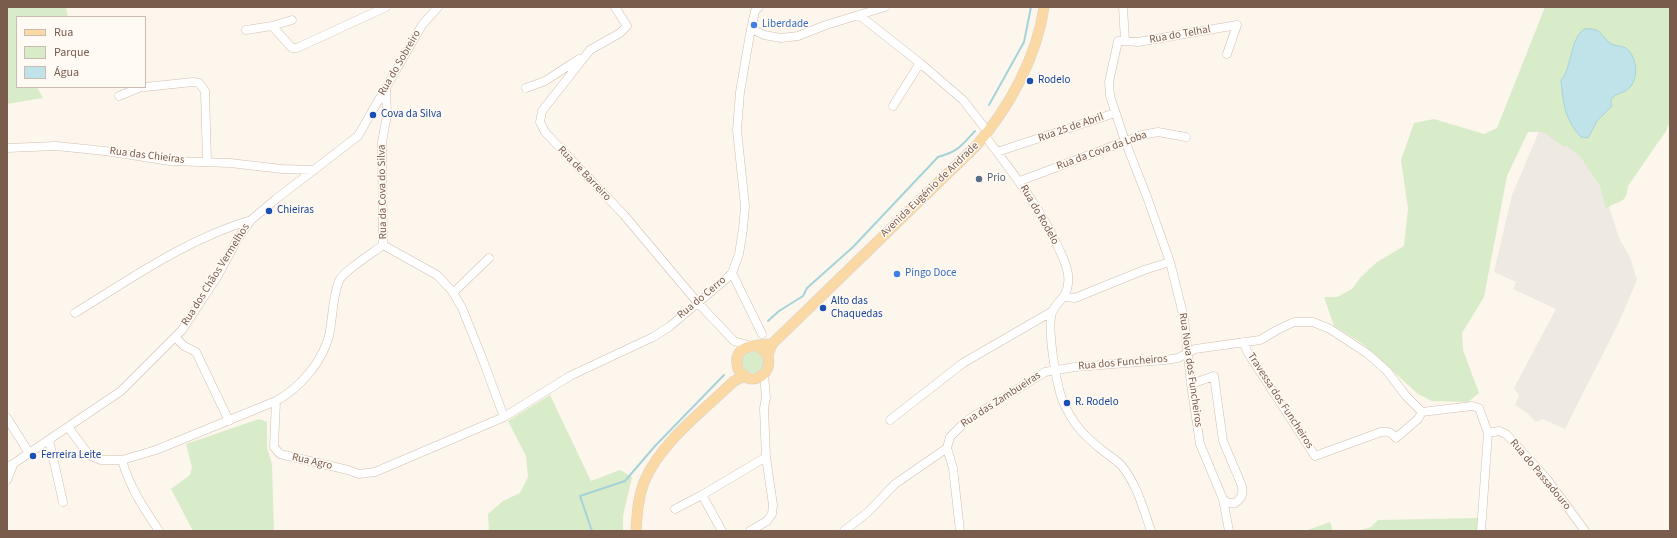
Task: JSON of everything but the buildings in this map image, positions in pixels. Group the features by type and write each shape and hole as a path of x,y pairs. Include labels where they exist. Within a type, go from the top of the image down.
{"main road":[{"name":"Avenida Eugénio de Andrade","path":"748,371 769,365 768,355 772,344 976,146 986,134 1020,81 1035,42 1044,7"},
{"path":"636,531 638,506 644,482 656,460 670,442 734,381 748,371 742,350 754,346 772,344"},
{"path":"754,346 761,348 768,355"}],"street":[{"path":"272,26 292,48 297,48 386,7"},
{"name":"Rua do Sobreiro","path":"314,170 358,136 422,25 438,7"},
{"name":"Rua de Barreiro","path":"615,7 627,26 620,33 590,50 542,111 540,122 545,132 624,215 698,303 734,341"},
{"path":"752,29 764,35 781,38 798,36 826,25 885,7"},
{"path":"1115,112 1110,96 1109,82 1118,41 1125,41 1123,7"},
{"name":"Rua do Cerro","path":"504,417 570,376 653,337 669,327 732,273 739,254 745,206 737,130 740,92 756,8"},
{"name":"Rua do Rodelo","path":"859,15 920,63 963,100 997,152 1020,181 1050,229 1068,272 1068,284 1064,297 1053,311"},
{"path":"246,30 272,26 292,20"},
{"name":"Rua do Telhal","path":"1125,41 1138,42 1237,25 1227,54"},
{"path":"526,88 545,81 578,60 584,58"},
{"path":"893,106 920,63"},
{"path":"146,86 193,82 199,83 205,91 207,162"},
{"path":"119,96 139,88"},
{"name":"Rua da Cova do Silva","path":"386,89 386,115 382,142 384,245 437,275 453,292 462,308 504,417"},
{"name":"Rua 25 de Abril","path":"997,152 1115,112 1125,141"},
{"name":"Rua da Cova da Loba","path":"1020,181 1125,141 1158,132 1186,137"},
{"name":"Rua Nova dos Funcheiros","path":"1125,141 1170,262 1184,318 1191,384 1200,444 1223,499 1229,531"},
{"name":"Rua das Chieiras","path":"7,148 56,146 105,151 170,161 207,162 314,170"},
{"path":"288,169 292,186"},
{"name":"Rua dos Chãos Vermelhos","path":"10,466 121,391 182,330 217,277 237,240 251,220 314,170"},
{"path":"75,313 182,247 227,227 251,220"},
{"path":"68,427 88,455 101,460 122,460 156,450 276,401 289,394 305,379 323,351 328,337 339,280 347,271 384,245"},
{"path":"453,292 490,258"},
{"path":"1064,297 1075,298 1144,270 1170,262"},
{"path":"732,273 762,334"},
{"path":"1053,311 1051,345 1062,397 1072,420 1084,436 1120,464 1132,480 1151,531"},
{"path":"890,420 963,364 1053,311"},
{"name":"Rua dos Funcheiros","path":"1056,370 1122,362 1178,358 1195,349 1260,340 1294,322 1313,322 1330,329 1368,354 1387,371 1406,396 1422,412"},
{"path":"175,337 184,346 196,352 229,420"},
{"path":"734,341 754,346"},
{"path":"734,341 748,371 766,389 764,423 766,457 773,505 772,514 767,521 750,531"},
{"name":"Travessa dos Funcheiros","path":"1243,342 1248,353 1315,456 1381,432 1387,431 1392,433 1396,438 1418,419 1422,412"},
{"name":"Rua das Zambueiras","path":"844,531 868,512 894,484 947,448 950,437 966,421 1045,372 1056,370"},
{"path":"1191,384 1214,376 1223,441 1242,486 1243,494 1241,499 1235,503 1228,503 1223,499"},
{"name":"Rua Agro","path":"276,401 274,447 280,454 359,474 375,472 504,417"},
{"path":"1422,412 1472,406 1479,408 1488,433 1481,531"},
{"path":"7,418 29,453"},
{"name":"Rua do Passadouro","path":"1488,433 1499,431 1506,434 1547,479 1585,531"},
{"path":"48,440 63,502"},
{"path":"947,448 953,468 960,531"},
{"path":"675,509 702,495 766,457"},
{"path":"122,460 127,479 142,506 159,531"},
{"path":"7,480 10,466"},
{"path":"702,495 722,531"}],"shaded area":[{"path":"1540,129 1564,147 1569,146 1596,166 1619,238 1630,257 1637,280 1619,322 1565,429 1543,419 1536,422 1526,412 1515,405 1519,395 1514,388 1556,309 1513,289 1516,282 1494,272 1512,195"}],"green space":[{"path":"7,7 66,7 68,16 16,16 16,88 38,88 43,98 7,104"},
{"path":"1545,7 1670,7 1670,121 1666,131 1628,186 1625,197 1621,201 1606,209 1600,186 1580,156 1567,146 1564,147 1543,132 1528,132 1507,176 1484,297 1462,333 1463,350 1479,393 1468,402 1432,401 1418,394 1363,344 1334,326 1324,297 1337,297 1352,289 1360,278 1377,262 1404,246 1408,208 1401,160 1414,123 1434,119 1484,134 1497,128"},
{"path":"749,351 757,351 764,358 764,366 757,373 749,373 742,366 742,358"},
{"path":"550,395 591,481 620,470 632,477 623,516 623,531 489,531 488,514 503,501 520,493 528,477 526,456 508,421"},
{"path":"259,419 267,422 267,448 272,464 274,531 193,531 171,489 190,475 192,467 186,444"},
{"path":"1479,518 1478,531 1358,531 1371,527 1378,520"},
{"path":"1330,522 1333,531 1305,531"}],"water":[{"path":"1585,29 1600,32 1606,40 1612,44 1627,49 1631,53 1636,70 1634,81 1631,86 1624,92 1612,98 1612,106 1597,121 1588,138 1581,137 1568,118 1564,104 1561,80 1565,75 1576,38"}],"waterway":[{"path":"989,105 1024,42 1031,7"},
{"path":"768,321 779,311 803,296 807,288 853,247 938,157 955,150 975,131"},
{"path":"592,531 580,496 625,481 655,446 724,375"}],"place":[{"name":"Liberdade","path":"754,25"},
{"name":"Rodelo","path":"1030,81"},
{"name":"Cova da Silva","path":"373,115"},
{"name":"Prio","path":"979,179"},
{"name":"Chieiras","path":"269,211"},
{"name":"Pingo Doce","path":"897,274"},
{"name":"Alto das Chaquedas","path":"823,308"},
{"name":"R. Rodelo","path":"1067,403"},
{"name":"Ferreira Leite","path":"33,456"}]}
